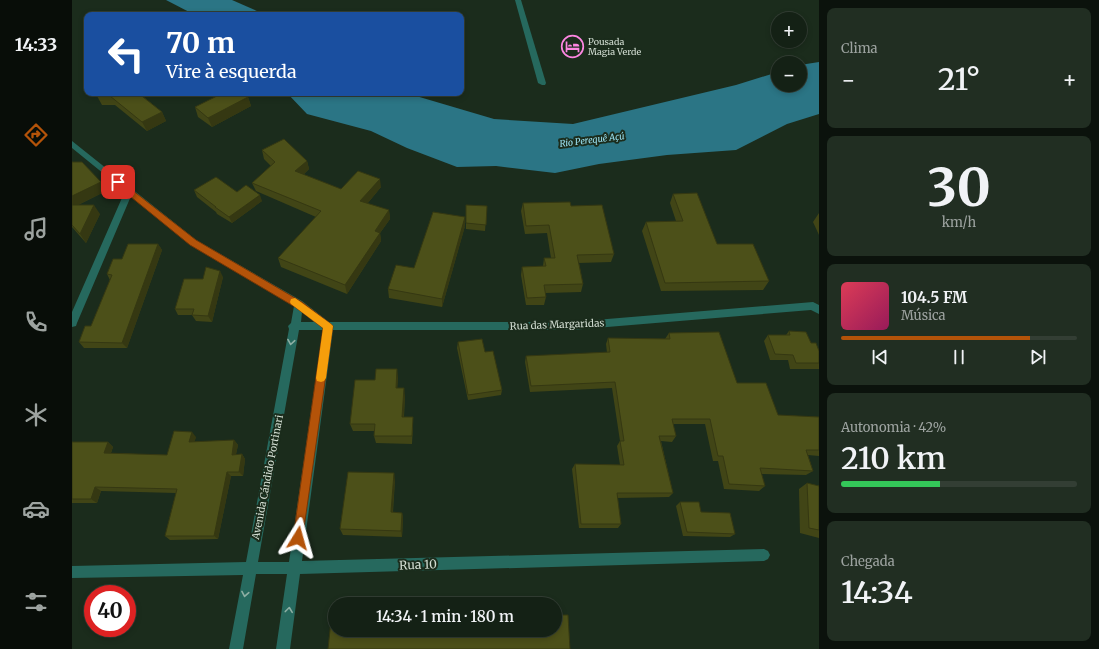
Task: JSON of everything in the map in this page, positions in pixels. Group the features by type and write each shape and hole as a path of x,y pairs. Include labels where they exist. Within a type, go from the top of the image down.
{"street":[{"path":"518,0 542,84"},
{"path":"72,144 193,242 299,304 328,326 284,649"},
{"path":"72,323 129,191"},
{"name":"Avenida Cándido Portinari","path":"236,649 249,568 276,431 293,326 299,304"},
{"name":"Rua das Margaridas","path":"293,326 571,326 817,307"},
{"name":"Rua 10","path":"72,572 294,568 764,555"}],"water":[{"path":"166,0 232,0 259,12 189,12"},
{"name":"Rio Perequê Açú","path":"819,62 819,114 787,124 736,150 667,155 599,164 555,173 496,166 457,167 407,148 371,131 307,114 290,96 416,96 494,119 573,124 736,85 771,74 771,92 807,92 807,64"}],"building":[{"path":"110,96 142,96 162,112 142,122"},
{"path":"217,96 248,97 208,118 195,107"},
{"path":"284,139 307,161 295,171 341,189 358,171 380,179 360,201 389,210 375,231 380,233 345,285 278,258 321,211 252,183 275,162 262,150"},
{"path":"72,162 82,162 101,182 72,196"},
{"path":"216,177 237,192 246,185 260,195 229,217 194,190"},
{"path":"697,193 717,244 753,244 769,281 665,283 646,222 683,221 673,194"},
{"path":"570,202 571,206 602,205 614,254 577,255 583,284 544,285 546,297 527,298 522,267 546,266 544,258 555,258 549,225 526,226 523,203"},
{"path":"72,205 94,205 80,234 72,225"},
{"path":"466,205 487,206 486,225 466,223"},
{"path":"433,212 465,217 442,299 388,289 396,265 414,268"},
{"path":"128,244 158,244 122,343 79,342 85,326 91,326 112,275 107,274 113,259 122,259"},
{"path":"206,267 220,271 208,316 192,315 194,309 175,309 184,279 203,279"},
{"path":"789,331 806,332 811,343 816,343 819,351 819,363 796,363 793,355 775,354 768,335 790,335"},
{"path":"719,332 737,383 766,383 778,415 819,417 819,450 806,450 813,471 760,468 765,486 729,484 723,456 718,456 710,419 672,419 676,436 659,436 673,493 617,493 621,524 581,524 575,464 624,465 620,441 624,441 615,382 531,386 526,356 610,352 608,338 670,339 669,333"},
{"path":"482,339 485,352 493,351 502,390 468,395 458,342"},
{"path":"376,369 397,369 396,388 404,388 402,417 413,417 412,436 374,436 375,424 350,424 355,380 375,380"},
{"path":"174,431 192,432 189,442 234,440 232,455 242,454 239,472 227,472 214,536 165,536 177,489 95,487 91,499 72,499 72,442 108,442 104,453 167,455"},
{"path":"348,472 394,473 391,512 402,513 401,531 340,529"},
{"path":"807,483 819,486 819,530 809,528"},
{"path":"680,502 699,502 701,512 730,513 735,534 687,532"},
{"path":"562,615 568,615 570,649 328,649 329,637 562,637"}],"slow traffic":[{"path":"295,302 328,326 321,378"}],"place":[{"name":"Pousada Magia Verde","path":"572,47"}],"route":[{"path":"118,182 193,242 299,304 328,326 298,538"}]}
